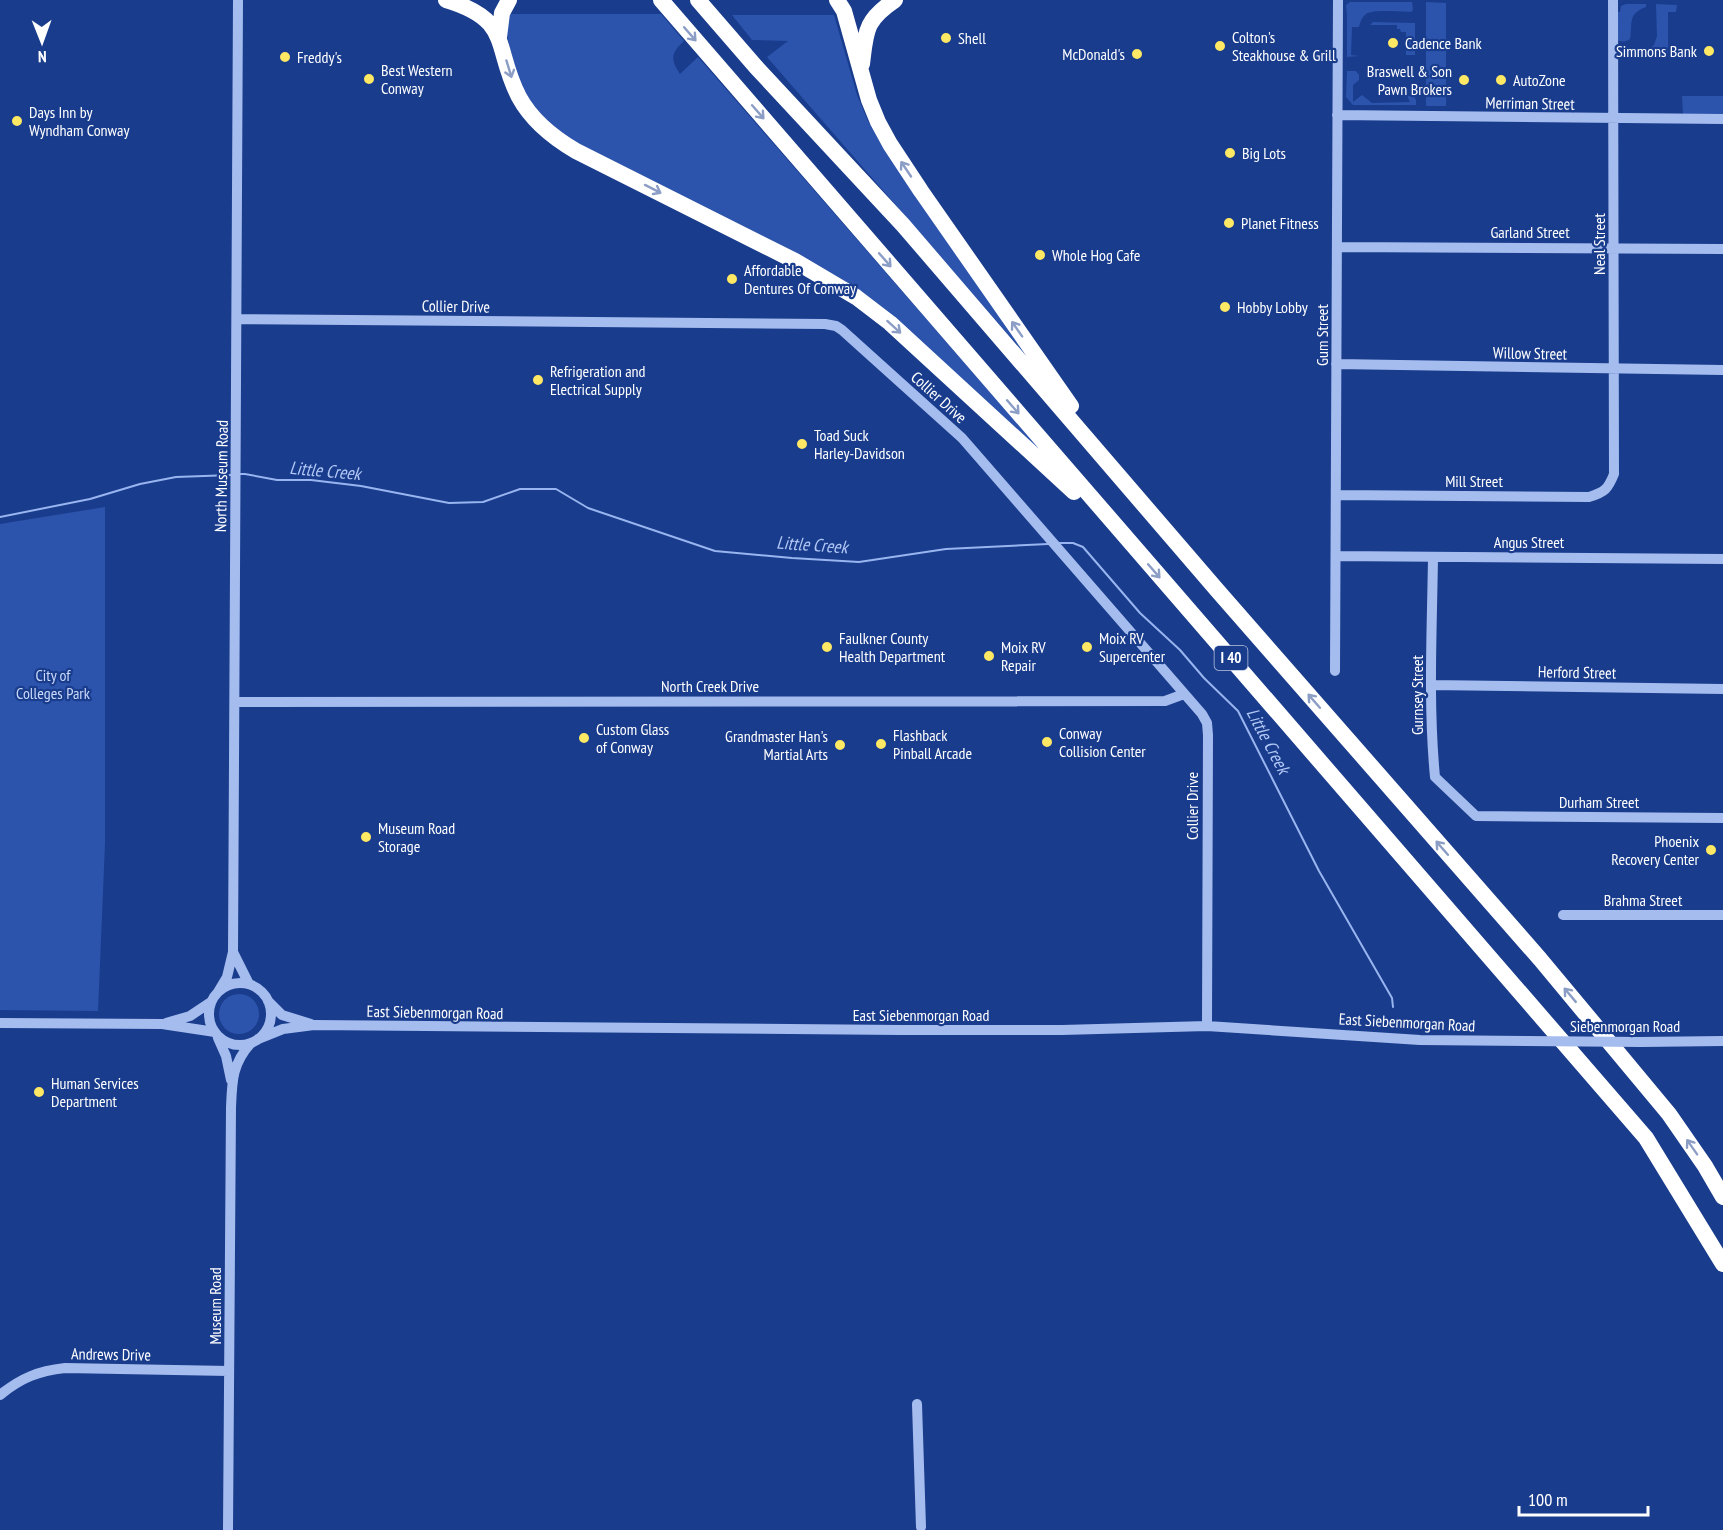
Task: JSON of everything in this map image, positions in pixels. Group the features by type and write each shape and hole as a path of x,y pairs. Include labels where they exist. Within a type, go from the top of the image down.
{"highway":[{"path":"446,0 468,8 491,24 499,37 519,97 548,133 576,151 812,269 864,303 900,333 1130,543"},
{"path":"499,37 502,13 509,0"},
{"name":"I 40","path":"661,0 1646,1138 1723,1264"},
{"name":"I 40","path":"698,0 903,225 1540,959 1669,1114 1705,1166 1723,1197"},
{"path":"837,0 844,11 869,100 878,122 900,160 1123,480"},
{"path":"861,71 868,27 874,17 895,0"}],"street":[{"name":"North Museum Road","path":"218,992 227,977 233,952 238,0"},
{"name":"Gum Street","path":"1335,671 1338,0"},
{"name":"Neal Street","path":"1609,488 1614,474 1613,0"},
{"name":"Merriman Street","path":"1337,115 1723,119"},
{"name":"Garland Street","path":"1336,247 1723,249"},
{"name":"Collier Drive","path":"237,319 825,324 836,326 962,438 1202,714 1207,723 1207,1026"},
{"name":"Willow Street","path":"1336,364 1723,370"},
{"name":"Mill Street","path":"1336,495 1589,497 1609,488"},
{"name":"Angus Street","path":"1336,556 1723,559"},
{"name":"Gurnsey Street","path":"1433,556 1431,741 1435,777 1476,816"},
{"name":"Herford Street","path":"1431,685 1723,689"},
{"name":"North Creek Drive","path":"235,702 1165,702 1184,694"},
{"name":"Durham Street","path":"1476,816 1723,818"},
{"name":"Brahma Street","path":"1563,915 1723,915"},
{"name":"North Museum Road","path":"233,952 249,984"},
{"path":"162,1024 190,1016 211,1002 218,992 232,984 249,984 266,997 271,1015 269,1024 265,1032 255,1041 242,1045 224,1041 216,1034 209,1020 211,1002"},
{"name":"East Siebenmorgan Road","path":"266,997 282,1015 314,1025"},
{"path":"0,1023 162,1024 216,1034"},
{"name":"East Siebenmorgan Road","path":"255,1041 283,1029 314,1025 877,1030 1062,1030 1207,1026 1420,1040 1526,1041"},
{"name":"Museum Road","path":"216,1034 226,1056 232,1083"},
{"name":"Museum Road","path":"228,1530 232,1083 237,1061 255,1041"},
{"name":"Siebenmorgan Road","path":"1526,1041 1723,1041"},
{"name":"Andrews Drive","path":"0,1395 12,1385 31,1375 65,1368 229,1371"},
{"path":"917,1404 921,1527"}],"green space":[{"path":"1350,2 1412,2 1413,10 1411,12 1381,11 1366,14 1359,27 1352,27 1351,55 1359,56 1347,57 1346,5"},
{"path":"1426,2 1446,3 1446,106 1426,106"},
{"path":"1646,4 1646,7 1633,16 1630,39 1622,41 1617,40 1617,12 1620,12 1621,6"},
{"path":"1656,4 1677,5 1676,12 1668,12 1668,56 1617,56 1619,50 1647,50 1654,45 1657,36"},
{"path":"508,14 661,14 684,41 673,56 680,74 698,57 1051,462 896,319 842,279 577,144 547,123 528,100 516,75 505,26"},
{"path":"732,15 834,15 857,95 885,151 1039,370 767,57 788,41 752,40"},
{"path":"1373,22 1415,23 1415,55 1406,55 1406,32 1397,29 1397,25 1370,25"},
{"path":"1347,71 1356,71 1359,75 1359,80 1353,85 1353,102 1362,95 1372,103 1410,102 1407,96 1414,96 1416,105 1353,105 1346,97"},
{"path":"1682,96 1723,96 1723,116 1683,115"},
{"name":"City of Colleges Park","path":"105,507 105,844 98,1011 0,1010 0,524"},
{"path":"239,994 253,1000 259,1014 253,1028 239,1034 225,1028 219,1014 225,1000"}],"waterway":[{"name":"Little Creek","path":"238,474 277,480 311,480 361,486 449,503 483,502 520,489 556,489 588,508 715,551 792,558 859,562 946,549 1048,544"},
{"name":"Little Creek","path":"0,517 90,499 140,484 176,477 232,475"},
{"name":"Little Creek","path":"1059,543 1073,543 1083,547 1140,613 1180,650 1204,678 1238,711 1319,871 1392,998 1393,1007"}],"place":[{"name":"Shell","path":"946,38"},
{"name":"Cadence Bank","path":"1393,43"},
{"name":"Colton's Steakhouse & Grill","path":"1220,46"},
{"name":"Simmons Bank","path":"1709,51"},
{"name":"McDonald's","path":"1137,54"},
{"name":"Freddy's","path":"285,57"},
{"name":"Best Western Conway","path":"369,79"},
{"name":"Braswell & Son Pawn Brokers","path":"1464,80"},
{"name":"AutoZone","path":"1501,80"},
{"name":"Days Inn by Wyndham Conway","path":"17,121"},
{"name":"Big Lots","path":"1230,153"},
{"name":"Planet Fitness","path":"1229,223"},
{"name":"Whole Hog Cafe","path":"1040,255"},
{"name":"Affordable Dentures Of Conway","path":"732,279"},
{"name":"Hobby Lobby","path":"1225,307"},
{"name":"Refrigeration and Electrical Supply","path":"538,380"},
{"name":"Toad Suck Harley-Davidson","path":"802,444"},
{"name":"Faulkner County Health Department","path":"827,647"},
{"name":"Moix RV Supercenter","path":"1087,647"},
{"name":"Moix RV Repair","path":"989,656"},
{"name":"Custom Glass of Conway","path":"584,738"},
{"name":"Conway Collision Center","path":"1047,742"},
{"name":"Flashback Pinball Arcade","path":"881,744"},
{"name":"Grandmaster Han's Martial Arts","path":"840,745"},
{"name":"Museum Road Storage","path":"366,837"},
{"name":"Phoenix Recovery Center","path":"1711,850"},
{"name":"Human Services Department","path":"39,1092"}]}
